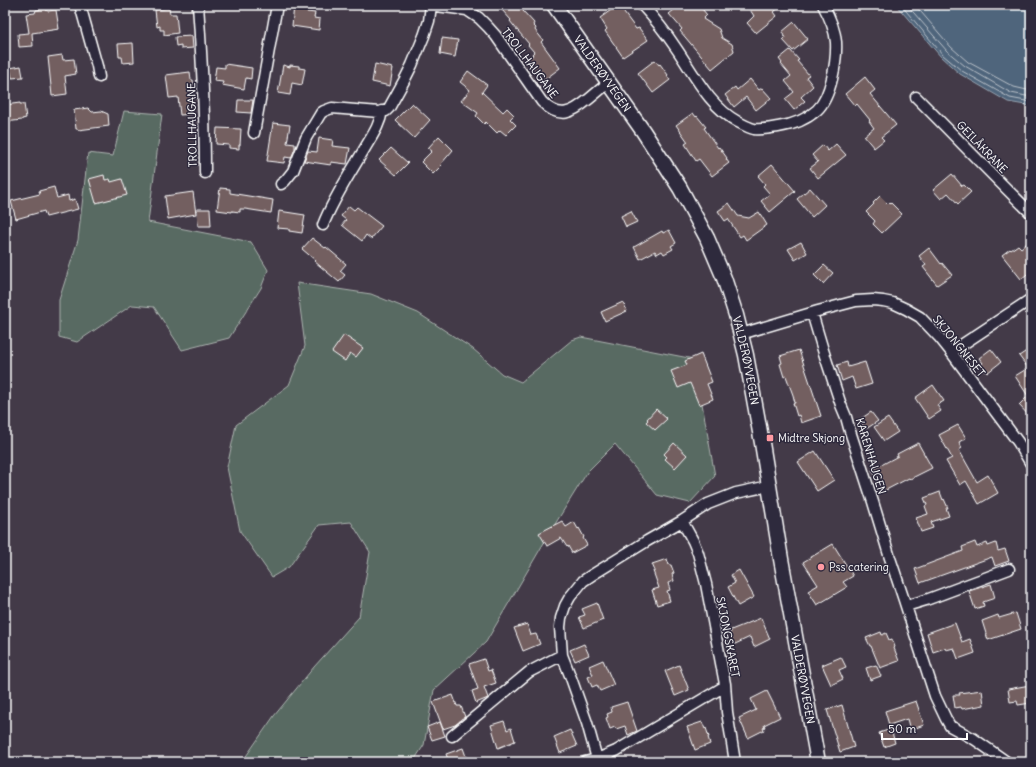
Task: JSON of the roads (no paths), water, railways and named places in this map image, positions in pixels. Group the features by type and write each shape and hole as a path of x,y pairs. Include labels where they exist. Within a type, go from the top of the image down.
{"main road":[{"name":"VALDERØYVEGEN","path":"554,5 643,131 686,197 707,238 729,293 741,334 762,443 781,559 818,762"}],"street":[{"path":"80,5 99,77"},
{"name":"TROLLHAUGANE","path":"198,5 202,49 205,173"},
{"path":"254,133 277,5"},
{"name":"TROLLHAUGANE","path":"323,225 336,199 375,131 381,119 382,111 386,111 389,108 409,71 427,26 431,9 430,5 467,10 479,18 496,36 542,102 553,111 567,113 573,111 608,83"},
{"path":"642,5 665,31 700,86 709,97 728,116 754,129 781,127 801,121 818,110 826,97 831,86 835,65 836,42 833,26 823,5"},
{"name":"GEILÅKRANE","path":"916,97 1031,213"},
{"path":"281,184 290,176 306,138 318,117 324,111 332,108 382,111"},
{"path":"951,352 1031,299"},
{"name":"SKJONGNESET","path":"741,334 856,301 873,300 893,304 906,309 920,318 939,337 1018,442 1031,464"},
{"name":"KARENHAUGEN","path":"812,313 935,696 950,726 990,749 1007,762"},
{"path":"597,760 587,723 562,655 560,627 561,618 576,589 592,575 708,504 736,492 769,486"},
{"name":"SKJONGSKARET","path":"585,762 597,760 616,751 725,686 702,567 682,521"},
{"path":"906,606 1009,569"},
{"path":"452,736 530,672 562,655"},
{"path":"725,684 727,712 734,762"}],"water":[{"path":"896,5 1031,5 1031,106 1008,102 960,74 941,57"}],"place":[{"name":"Midtre Skjong","path":"770,438"},
{"name":"Pss catering","path":"821,567"}]}
